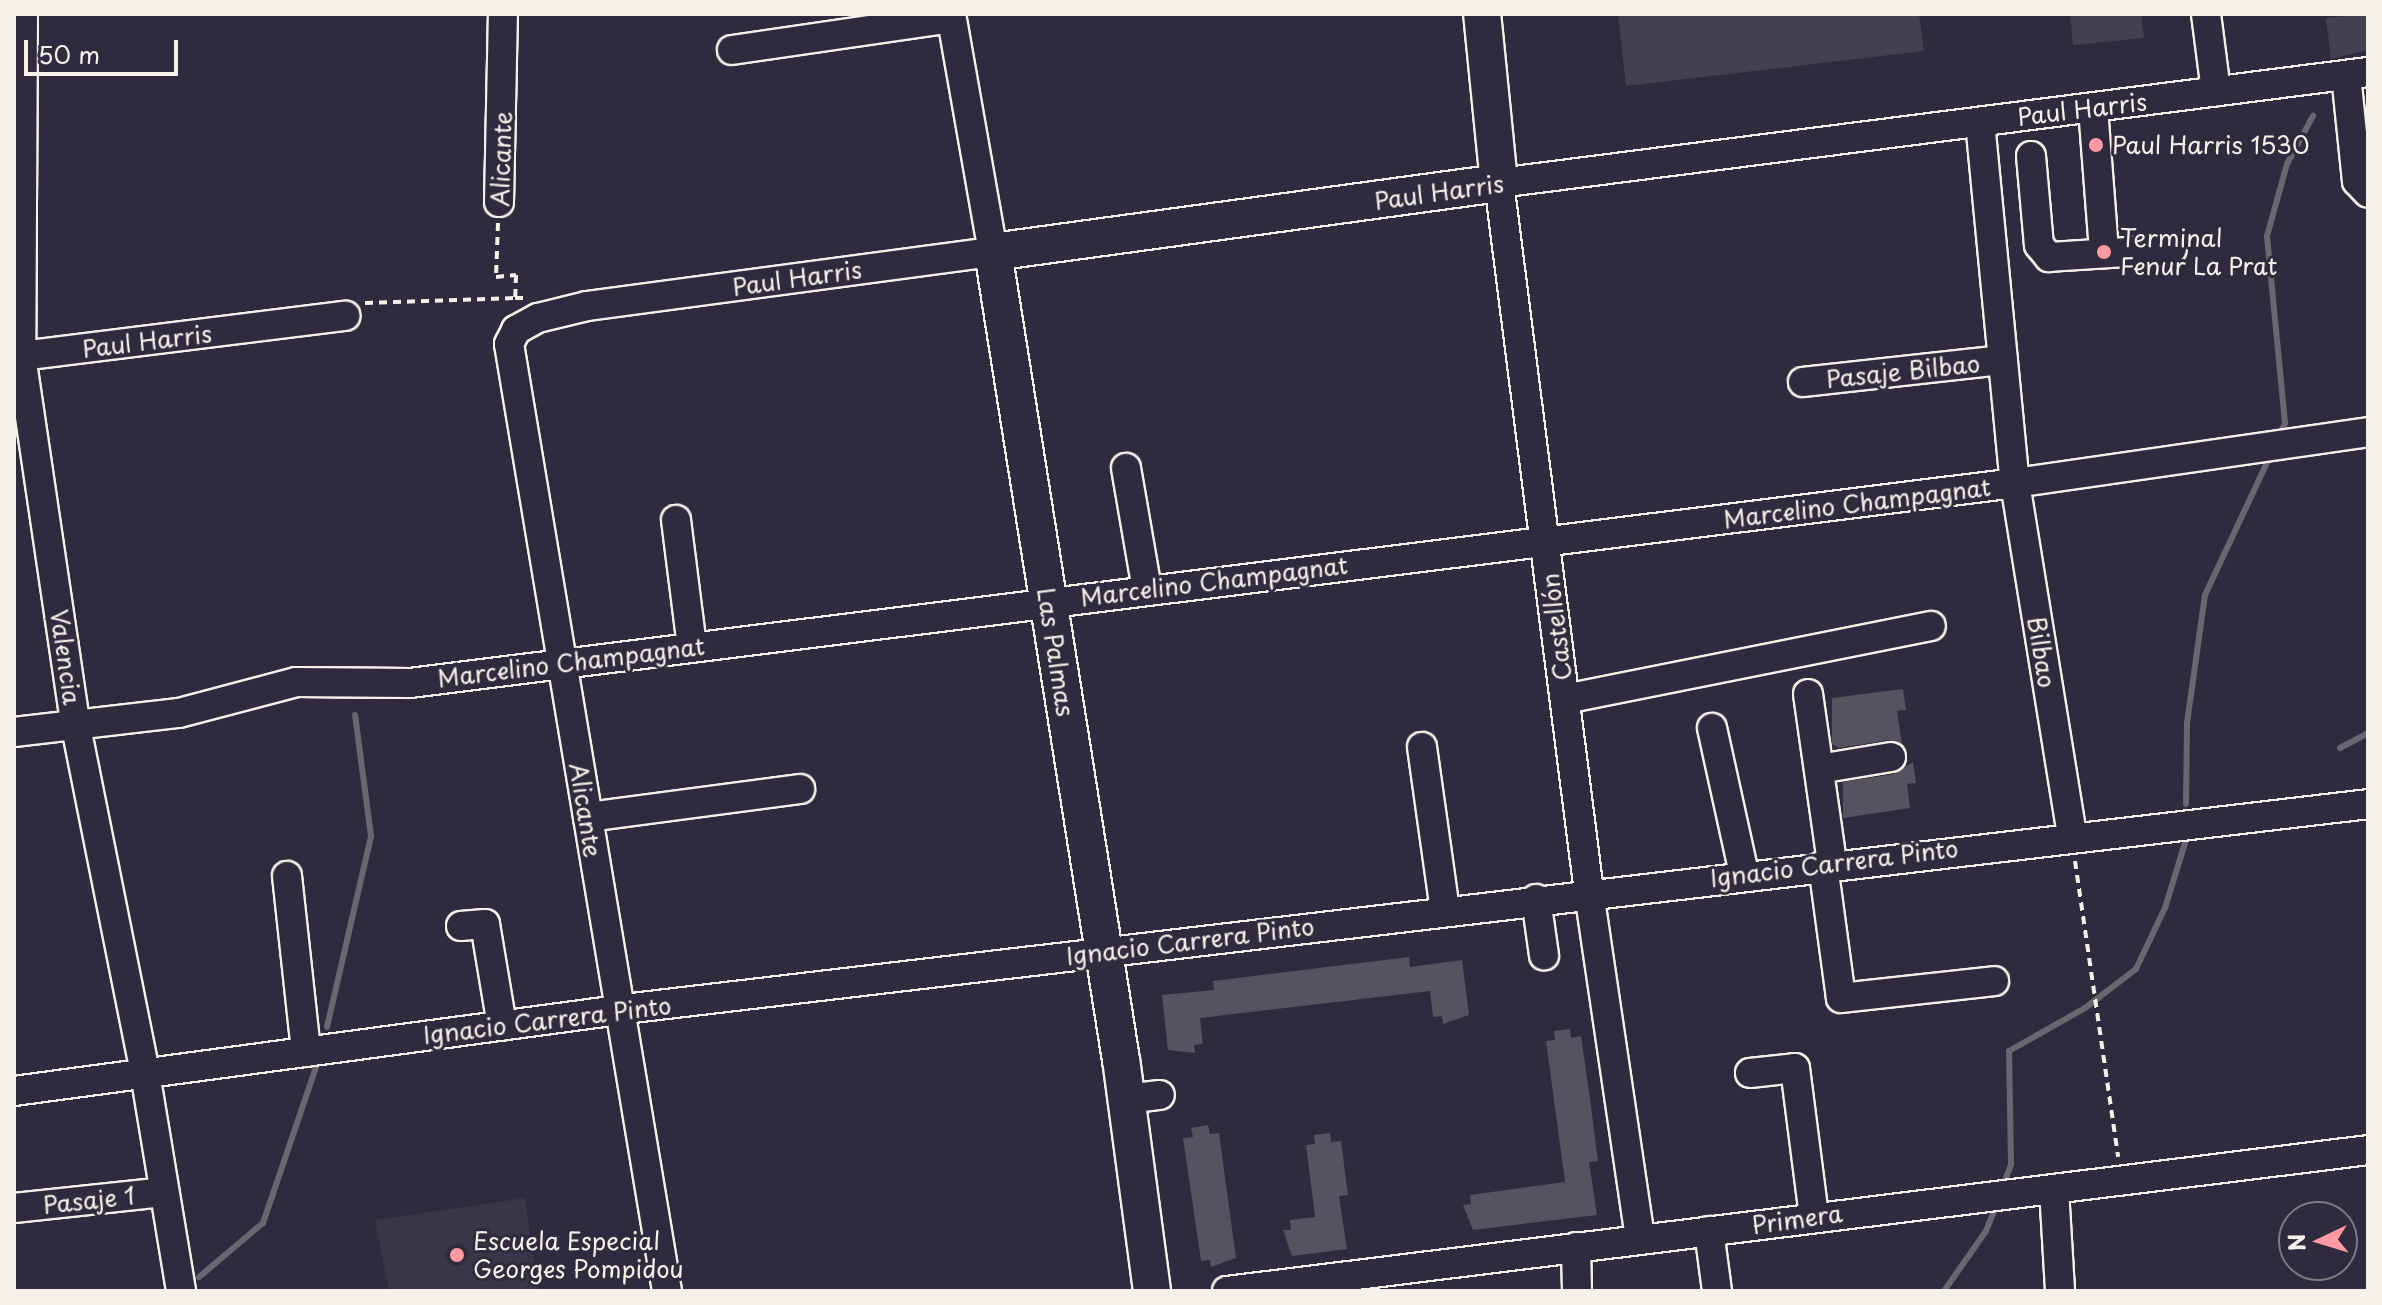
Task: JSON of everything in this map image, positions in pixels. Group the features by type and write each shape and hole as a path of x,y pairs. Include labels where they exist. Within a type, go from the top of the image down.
{"main road":[{"name":"Castellón","path":"1482,14 1499,183"},
{"name":"Paul Harris","path":"993,252 1499,183"},
{"name":"Las Palmas","path":"993,252 1103,952 1144,1097 1152,1291"}],"street":[{"name":"Alicante","path":"499,202 503,14"},
{"path":"2206,14 2216,91"},
{"name":"Valencia","path":"23,15 18,357 76,727 145,1073 181,1291"},
{"path":"732,50 951,16"},
{"name":"Las Palmas","path":"951,16 993,252"},
{"name":"Paul Harris","path":"1499,183 2357,74"},
{"path":"2357,74 2357,181 2368,193"},
{"path":"2093,108 2104,252"},
{"name":"Bilbao","path":"1980,122 2015,483 2072,835"},
{"path":"2031,156 2042,253 2049,257 2172,249"},
{"name":"Castellón","path":"1499,183 1589,892 1640,1238"},
{"name":"Paul Harris","path":"516,330 538,318 587,306 993,252"},
{"name":"Paul Harris","path":"18,357 345,316"},
{"name":"Alicante","path":"516,330 509,344 667,1291"},
{"name":"Pasaje Bilbao","path":"1803,382 2003,360"},
{"name":"Marcelino Champagnat","path":"25,730 76,727 179,713 296,682 410,683 1047,601 2015,483 2368,432"},
{"path":"1126,468 1147,589"},
{"path":"676,520 692,646"},
{"path":"1565,699 1931,626"},
{"path":"1808,694 1819,769 1841,998 1994,981"},
{"path":"14,710 25,730"},
{"path":"1712,728 1744,874"},
{"path":"1422,747 1445,910"},
{"path":"1819,769 1891,757"},
{"path":"588,817 800,789"},
{"name":"Ignacio Carrera Pinto","path":"14,1091 619,1010 2072,835 2237,822 2368,804"},
{"path":"287,876 306,1052"},
{"path":"1536,899 1544,955"},
{"path":"461,926 485,924 502,1026"},
{"path":"1750,1073 1795,1068 1814,1217"},
{"name":"Primera","path":"1227,1291 2024,1189 2054,1189 2368,1150"},
{"path":"2054,1189 2060,1291"},
{"name":"Pasaje 1","path":"14,1208 163,1192"},
{"path":"1709,1231 1717,1291"},
{"path":"1576,1247 1577,1291"}],"path":[{"name":"Alicante","path":"499,202 496,277 516,275 515,298"},
{"path":"345,316 361,303 528,297"},
{"path":"2072,835 2122,1179"}],"shaded area":[{"path":"1618,14 1919,14 1924,51 1626,86"},
{"path":"2070,14 2141,14 2144,38 2073,45"},
{"path":"2368,14 2368,50 2331,59 2326,18"},
{"name":"Escuela Especial Georges Pompidou","path":"525,1198 538,1291 389,1291 375,1220"}],"building":[{"path":"1903,689 1906,710 1897,711 1902,745 1889,740 1839,748 1832,744 1832,698"},
{"path":"1913,762 1916,783 1907,784 1910,808 1843,818 1843,782 1894,774"},
{"path":"1409,957 1410,967 1462,960 1469,1015 1443,1024 1442,1016 1433,1017 1430,991 1200,1018 1203,1044 1194,1045 1195,1053 1168,1050 1162,995 1214,990 1213,981"},
{"path":"1570,1029 1571,1038 1581,1036 1598,1161 1589,1162 1597,1215 1473,1230 1463,1205 1471,1204 1470,1195 1565,1182 1546,1041 1555,1040 1554,1031"},
{"path":"1208,1125 1210,1134 1219,1133 1236,1258 1211,1267 1210,1260 1201,1261 1183,1138 1193,1137 1191,1128"},
{"path":"1330,1133 1331,1142 1341,1141 1348,1195 1339,1196 1347,1249 1292,1256 1283,1230 1291,1230 1290,1220 1315,1217 1306,1145 1315,1144 1314,1135"}],"waterway":[{"path":"2279,436 2285,423 2267,236 2287,164 2313,116"},
{"path":"2186,804 2187,723 2205,595 2271,454"},
{"path":"327,1027 371,836 355,715"},
{"path":"2340,748 2368,733"},
{"path":"2002,1188 2011,1164 2009,1051 2085,1008 2136,969 2165,908 2185,843"},
{"path":"199,1277 263,1223 316,1067"},
{"path":"1944,1291 1986,1231 1996,1206"}],"place":[{"name":"Paul Harris 1530","path":"2096,145"},
{"name":"Terminal Fenur La Prat","path":"2104,252"},
{"name":"Escuela Especial Georges Pompidou","path":"457,1255"}]}
